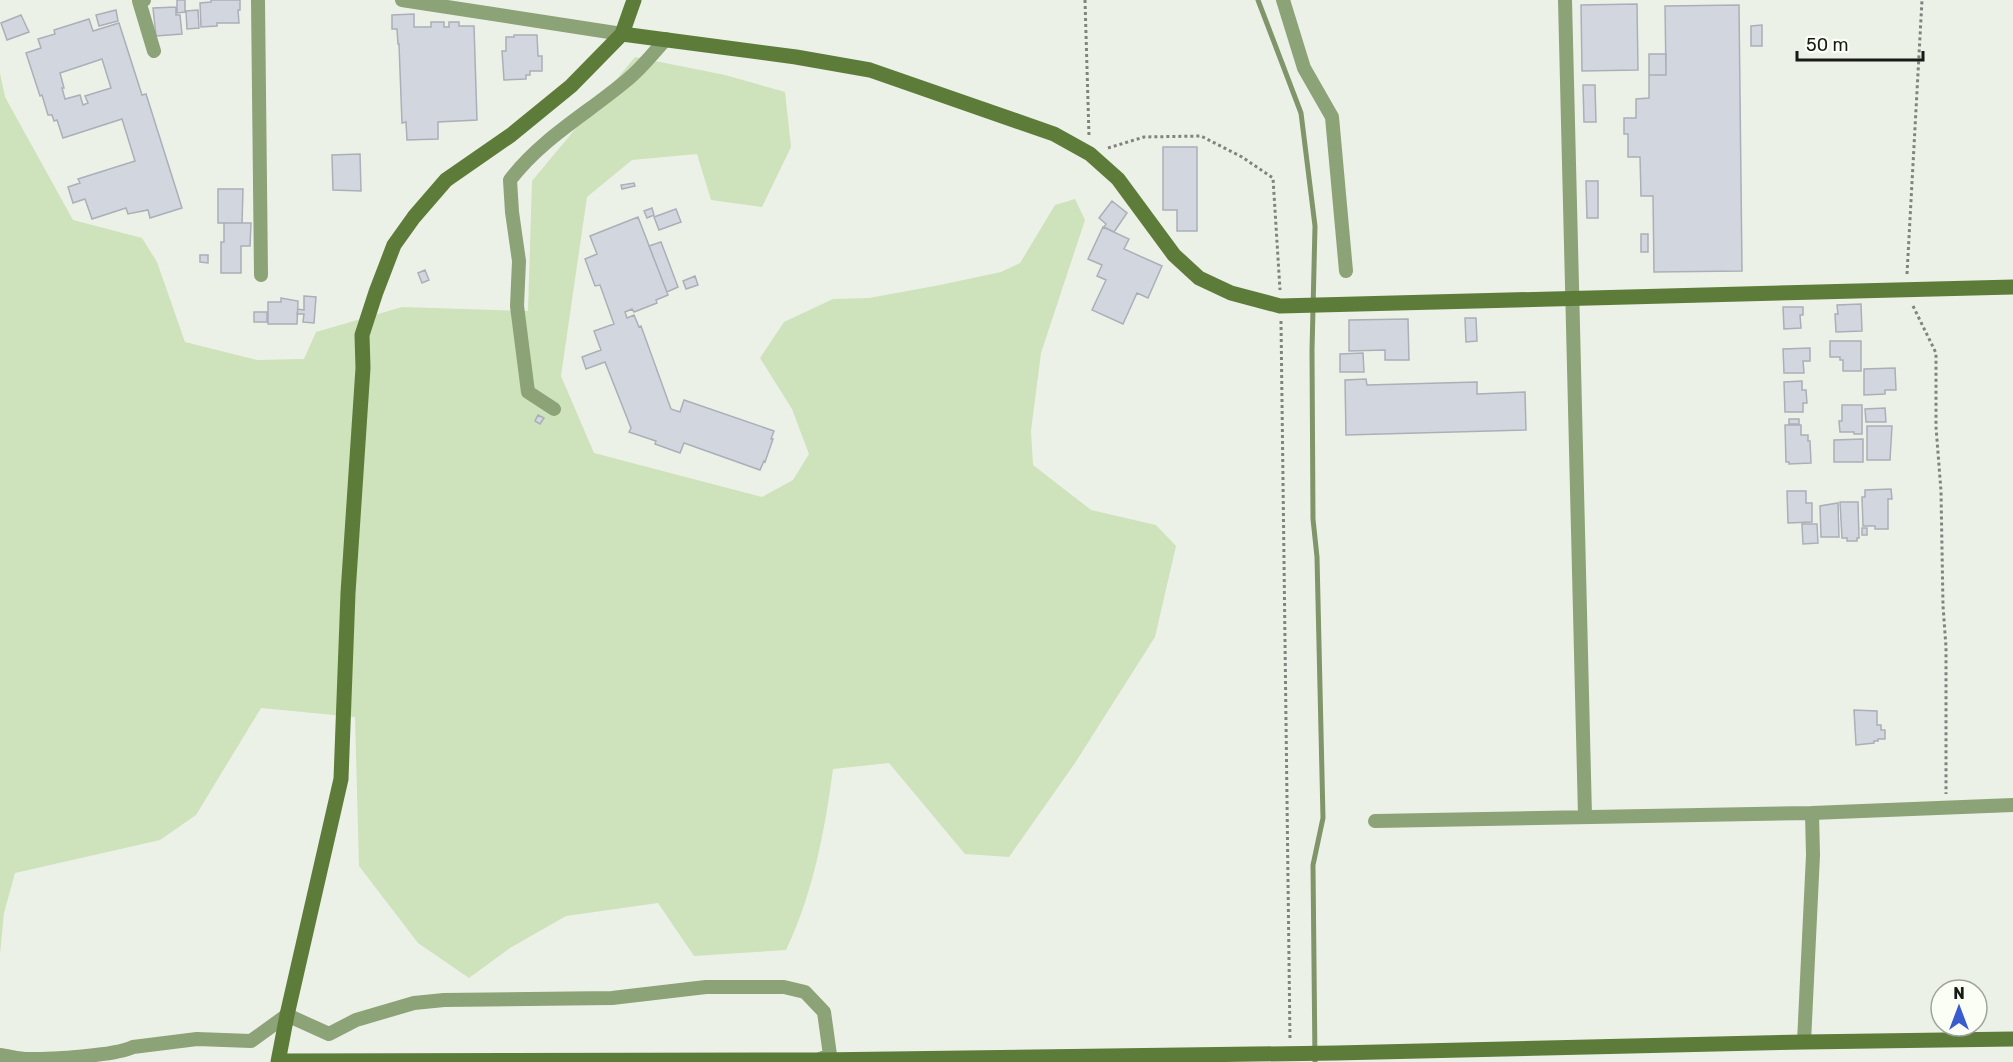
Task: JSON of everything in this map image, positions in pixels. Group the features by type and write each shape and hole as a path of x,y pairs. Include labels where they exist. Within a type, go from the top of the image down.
{"street":[{"path":"144,0 139,2 154,51"},
{"path":"258,0 261,274"},
{"path":"402,0 622,34 796,57 870,70 1054,134 1090,154 1118,179 1174,255 1199,278 1231,293 1280,306 2013,288"},
{"path":"634,0 622,34 572,86 511,135 446,180 414,217 394,245 376,292 362,335 363,368 348,593 341,779 287,1015 279,1062 818,1060 1336,1053 2013,1039"},
{"path":"1283,0 1304,68 1332,117 1346,271"},
{"path":"1565,0 1585,816"},
{"path":"554,409 528,392 517,306 519,261 510,180 526,159 556,133 629,79 666,39"},
{"path":"1375,821 1812,813 2013,805"},
{"path":"1804,1042 1813,855 1812,813"},
{"path":"287,1015 329,1034 356,1020 414,1003 444,1000 612,998 706,987 784,987 805,992 824,1012 830,1055 818,1060"},
{"path":"0,1055 26,1059 88,1058 197,1039 251,1041 287,1015"}],"path":[{"path":"1085,0 1090,154 1144,137 1201,136 1242,157 1273,178 1280,306 1290,1053"},
{"path":"1922,0 1906,290 1936,353 1936,427 1941,491 1946,647 1946,807"}],"green space":[{"path":"635,57 725,75 785,92 791,147 762,207 711,200 697,154 632,160 587,197 561,376 594,453 762,497 793,480 809,454 792,409 760,358 784,322 833,299 869,298 1001,272 1020,263 1055,205 1075,199 1085,220 1041,353 1031,431 1033,465 1091,510 1156,525 1176,546 1155,637 1075,763 1009,857 965,854 889,763 833,769 817,861 804,907 786,950 694,956 658,903 566,916 510,948 469,978 418,943 359,866 355,717 261,708 196,815 160,840 15,873 4,913 0,954 0,73 5,97 73,220 142,238 157,262 185,342 257,360 304,359 316,332 402,307 528,311 532,181"}],"building":[{"path":"177,0 185,0 185,12 177,13"},
{"path":"211,0 240,0 239,23 217,23 217,26 201,27 200,3 211,2"},
{"path":"1637,4 1638,70 1582,71 1581,5"},
{"path":"1739,5 1742,271 1654,272 1653,196 1641,196 1640,157 1628,157 1628,134 1624,134 1624,118 1636,118 1636,99 1649,98 1649,75 1666,75 1665,6"},
{"path":"176,7 176,15 180,15 182,34 156,36 153,8"},
{"path":"116,10 118,21 99,26 96,15"},
{"path":"198,10 199,28 187,29 186,11"},
{"path":"414,14 414,27 431,27 431,22 444,22 444,27 449,27 449,22 459,22 459,26 474,26 477,120 438,122 438,139 407,140 406,122 402,123 399,44 397,29 392,29 392,15"},
{"path":"21,15 29,32 7,40 1,23"},
{"path":"89,19 93,31 119,23 142,95 146,94 182,208 150,218 148,210 128,214 126,208 92,219 85,199 73,203 68,187 80,183 78,179 135,161 122,119 63,138 57,120 54,121 52,115 48,115 26,53 41,48 38,39 55,34 54,30","holes":["102,59 111,88 85,96 88,103 83,105 80,95 65,99 60,73"]},
{"path":"1762,25 1762,46 1751,46 1751,26"},
{"path":"514,35 537,35 538,56 542,56 542,71 530,71 526,79 504,80 502,51 506,51 506,37 514,37"},
{"path":"1649,54 1666,54 1666,75 1649,75"},
{"path":"1583,85 1595,85 1596,122 1584,122"},
{"path":"1163,147 1197,147 1197,231 1177,231 1177,210 1163,210"},
{"path":"360,154 361,191 333,190 332,155"},
{"path":"1586,181 1598,181 1598,218 1587,218"},
{"path":"634,183 635,186 622,189 621,185"},
{"path":"218,189 243,189 242,223 218,223"},
{"path":"1112,201 1127,213 1114,232 1104,227 1106,224 1099,218"},
{"path":"652,208 654,215 647,218 644,211"},
{"path":"676,209 681,222 659,230 654,217"},
{"path":"638,217 668,295 656,300 657,303 634,312 632,309 625,312 627,318 634,315 639,327 641,326 671,409 680,412 684,400 774,431 765,462 760,470 684,443 680,453 655,444 656,441 629,432 631,428 605,362 586,369 582,357 601,350 594,331 614,324 600,285 595,286 585,259 597,254 590,236"},
{"path":"224,223 251,223 250,246 241,246 241,273 221,273 221,242 224,242"},
{"path":"1103,227 1129,239 1124,249 1162,266 1148,298 1137,293 1123,324 1092,310 1106,280 1097,276 1102,265 1088,259"},
{"path":"1641,234 1648,234 1648,252 1641,252"},
{"path":"661,242 678,287 667,292 649,246"},
{"path":"200,255 208,255 208,263 200,262"},
{"path":"425,270 429,280 422,283 418,273"},
{"path":"695,276 698,285 686,289 683,281"},
{"path":"304,296 316,297 314,323 303,322 304,314 297,314 298,309 304,310"},
{"path":"281,298 298,301 297,324 268,324 268,302 281,302"},
{"path":"1861,304 1862,331 1836,332 1837,305"},
{"path":"1783,307 1803,307 1803,315 1800,315 1801,328 1784,329"},
{"path":"254,312 267,312 267,322 254,322"},
{"path":"1465,318 1476,318 1477,341 1466,342"},
{"path":"1408,319 1409,360 1385,360 1385,350 1349,351 1349,320"},
{"path":"1830,341 1861,341 1861,371 1843,371 1843,360 1840,360 1840,357 1830,357"},
{"path":"1810,348 1810,361 1803,361 1804,373 1784,373 1783,349"},
{"path":"1363,353 1364,372 1340,372 1340,354"},
{"path":"1895,368 1896,390 1885,390 1885,394 1864,395 1864,369"},
{"path":"1366,379 1367,385 1477,382 1477,394 1525,392 1526,430 1346,435 1345,380"},
{"path":"1802,381 1802,390 1806,390 1807,403 1803,403 1803,412 1785,412 1784,382"},
{"path":"1842,405 1862,405 1862,434 1840,432 1839,421 1842,421"},
{"path":"1885,408 1886,422 1866,422 1865,409"},
{"path":"538,415 544,418 540,424 535,421"},
{"path":"1789,419 1799,419 1799,424 1789,424"},
{"path":"1785,425 1801,425 1801,435 1808,435 1811,463 1789,464 1786,462"},
{"path":"1867,426 1892,426 1890,460 1867,460"},
{"path":"1863,439 1863,462 1834,462 1834,440"},
{"path":"1891,489 1892,499 1888,499 1888,529 1863,526 1862,497 1865,497 1865,490"},
{"path":"1787,491 1806,491 1806,503 1812,503 1812,522 1788,523"},
{"path":"1840,502 1858,502 1859,538 1857,541 1847,541 1847,538 1842,538"},
{"path":"1838,503 1839,537 1821,537 1820,506"},
{"path":"1802,524 1817,524 1818,543 1803,544"},
{"path":"1862,528 1867,528 1867,535 1862,535"},
{"path":"1854,710 1877,711 1877,725 1881,725 1881,730 1885,730 1885,739 1856,745"}],"waterway":[{"path":"1258,0 1301,113 1315,226 1312,351 1313,519 1317,557 1323,818 1313,865 1315,1062"}]}
